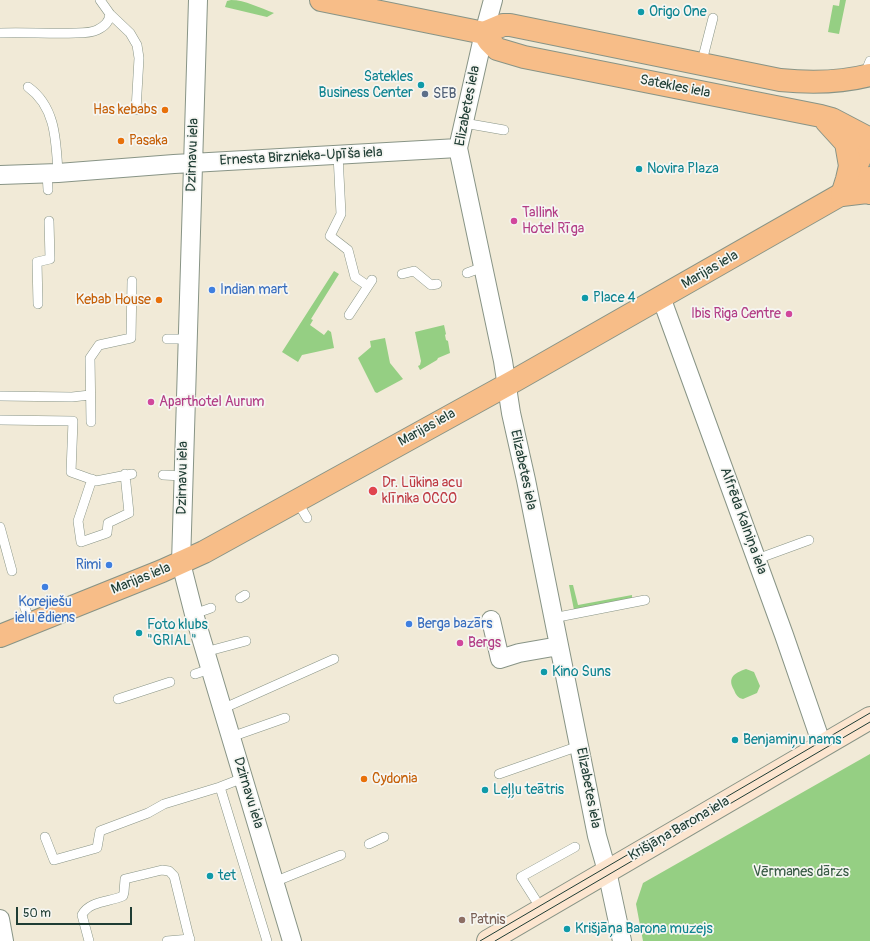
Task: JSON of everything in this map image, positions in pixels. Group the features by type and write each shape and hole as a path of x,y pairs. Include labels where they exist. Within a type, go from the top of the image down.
{"main road":[{"path":"321,0 484,34"},
{"name":"Satekles iela","path":"868,71 831,82 812,83 780,80 510,25 503,25 484,34 497,49 524,57 821,116 832,119 870,139"},
{"path":"821,116 846,143 850,166 842,195"},
{"path":"842,195 870,139"},
{"name":"Marijas iela","path":"0,636 181,563 302,509 506,385 870,178"},
{"path":"842,195 866,192 870,193"}],"street":[{"name":"Dzirnavu iela","path":"198,0 181,563 205,652 203,672 222,709 292,941"},
{"name":"Elizabetes iela","path":"493,0 458,148 475,270 503,361 511,413 526,480 597,836 607,871 622,941"},
{"name":"Ernesta Birznieka-Upīša iela","path":"0,175 51,178 193,164 458,148"},
{"name":"Alfrēda Kalniņa iela","path":"661,297 822,745"},
{"path":"491,620 500,659 559,646"},
{"name":"Krišjāņa Barona iela","path":"488,941 870,718"},
{"path":"0,919 4,941"}],"lane":[{"path":"100,0 110,14 130,33 137,45 136,110"},
{"path":"0,33 64,34 85,32 96,30 106,24 110,14"},
{"path":"701,65 713,18"},
{"path":"28,87 34,91 51,115 56,141 51,178"},
{"path":"464,123 504,130"},
{"path":"338,155 340,214 330,236 348,250 355,277 370,283 349,315"},
{"path":"38,304 37,262 50,259 49,221"},
{"path":"402,274 414,271 431,285 437,284"},
{"path":"91,422 90,358 99,345 131,338 132,281"},
{"path":"167,339 187,339"},
{"path":"0,396 72,397 90,395"},
{"path":"0,420 73,421 71,472 92,479 96,481 128,474 129,513 108,523 107,533 81,542 78,521 92,479"},
{"path":"163,475 183,476"},
{"path":"0,527 12,571"},
{"path":"756,559 809,540"},
{"path":"553,618 645,600"},
{"path":"23,603 31,624"},
{"path":"194,614 211,608"},
{"path":"205,652 246,641"},
{"path":"222,709 334,659"},
{"path":"118,699 170,682"},
{"path":"231,738 285,718"},
{"path":"499,774 579,746"},
{"path":"45,837 54,860 97,848 100,831 148,813 164,804 220,787 243,778"},
{"path":"220,787 267,941"},
{"path":"369,844 384,837"},
{"path":"542,910 521,877 575,847"},
{"path":"274,882 341,855"},
{"path":"89,941 82,915 85,909 92,905 122,896 124,892 125,879 162,870 169,871 174,876 190,940 167,941"}],"green space":[{"path":"231,0 247,3 274,13 267,17 225,7 227,1"},
{"path":"840,0 846,0 839,34 828,32 833,5 839,6"},
{"path":"334,271 339,274 311,319 313,320 310,325 324,335 328,330 331,332 334,348 302,355 298,362 282,352"},
{"path":"444,325 450,353 438,358 420,370 418,366 420,365 421,361 415,332"},
{"path":"385,338 390,363 403,379 377,393 375,392 358,358 371,347 370,341"},
{"path":"569,585 573,585 578,605 632,595 632,598 574,610"},
{"path":"746,669 754,672 760,686 757,693 743,699 736,695 731,682 735,674"},
{"name":"Vērmanes dārzs","path":"870,754 870,941 643,941 636,904 643,883"}],"tram line":[{"path":"480,941 870,713"},
{"path":"495,941 870,722"}],"place":[{"name":"Origo One","path":"641,12"},
{"name":"Satekles Business Center","path":"421,85"},
{"name":"SEB","path":"425,94"},
{"name":"Has kebabs","path":"165,110"},
{"name":"Pasaka","path":"121,141"},
{"name":"Novira Plaza","path":"639,169"},
{"name":"Tallink Hotel Rīga","path":"514,221"},
{"name":"Indian mart","path":"212,290"},
{"name":"Place 4","path":"585,298"},
{"name":"Kebab House","path":"159,300"},
{"name":"Ibis Riga Centre","path":"789,314"},
{"name":"Aparthotel Aurum","path":"151,402"},
{"name":"Dr. Lūkina acu klīnika OCCO","path":"373,491"},
{"name":"Rimi","path":"109,565"},
{"name":"Korejiešu ielu ēdiens","path":"45,587"},
{"name":"Berga bazārs","path":"409,624"},
{"name":"Foto klubs \"GRIAL\"","path":"139,633"},
{"name":"Bergs","path":"460,643"},
{"name":"Kino Suns","path":"544,672"},
{"name":"Benjamiņu nams","path":"735,740"},
{"name":"Cydonia","path":"364,779"},
{"name":"Leļļu teātris","path":"485,790"},
{"name":"tet","path":"210,876"},
{"name":"Patnis","path":"462,920"},
{"name":"Krišjāņa Barona muzejs","path":"567,929"}]}
